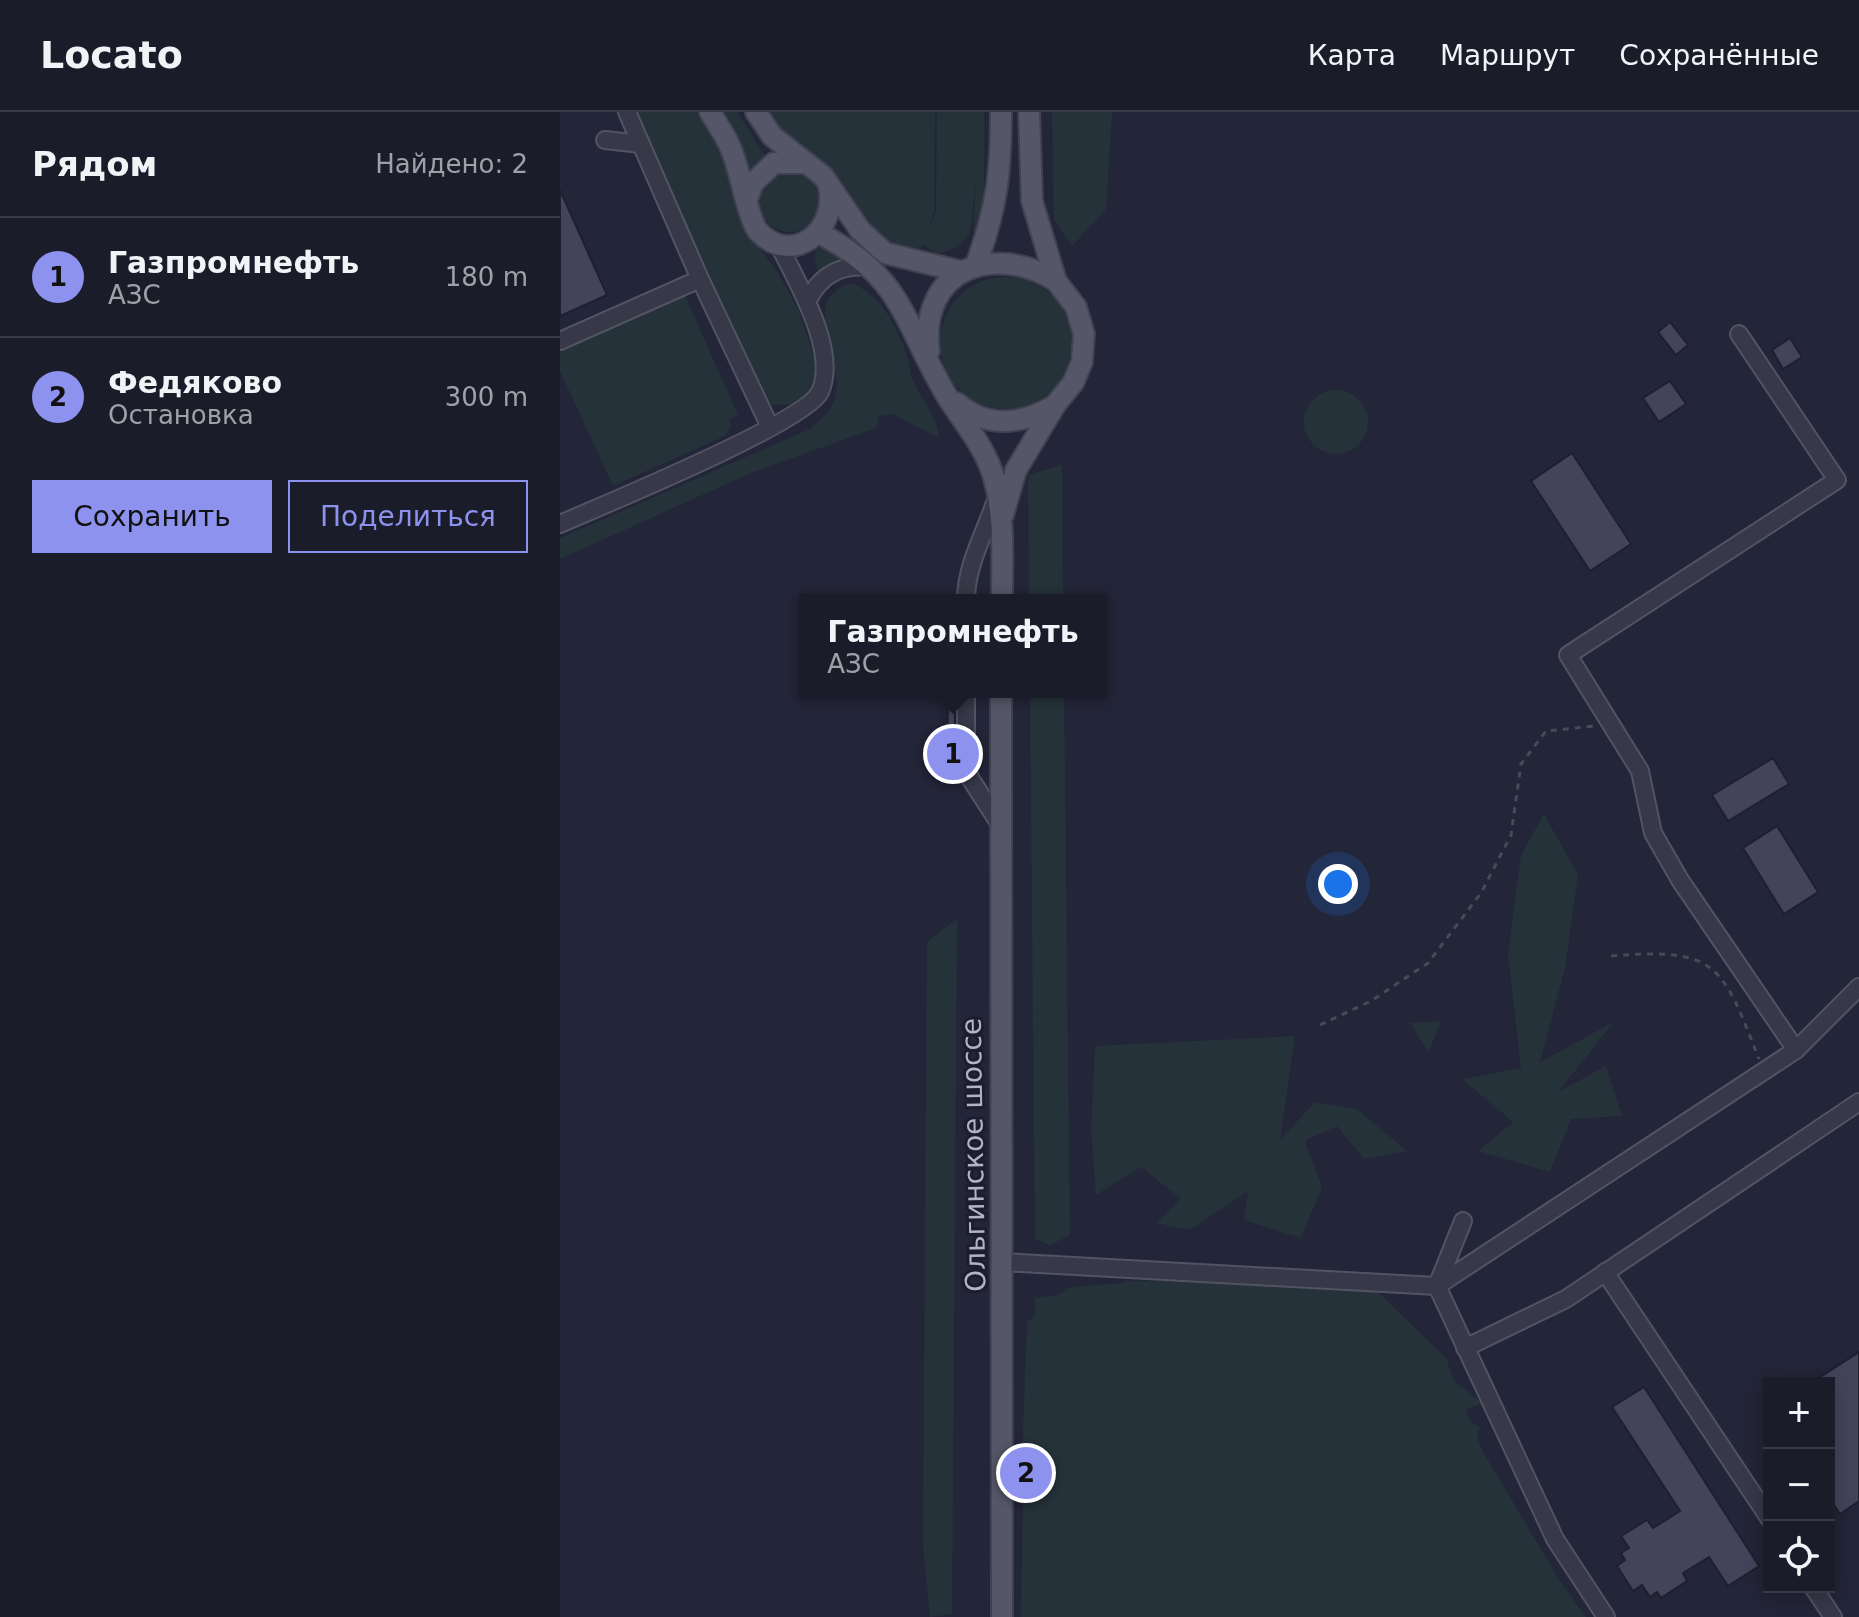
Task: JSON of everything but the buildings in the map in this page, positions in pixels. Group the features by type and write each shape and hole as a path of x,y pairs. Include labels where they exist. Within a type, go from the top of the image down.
{"main road":[{"path":"710,112 731,148 748,197 752,222 765,237 778,243 800,244 819,233 829,219 832,203 829,187"},
{"path":"756,112 772,136 823,176 860,230 885,253 967,268 1009,262 1036,269 1056,281"},
{"path":"932,367 927,329 937,297 967,268 995,209 1001,173 1001,112"},
{"path":"1000,505 1016,470 1078,372 1084,334 1076,307 1056,281 1032,201 1029,112"},
{"path":"748,197 753,183 774,163 804,163"},
{"path":"819,233 849,249 870,267 910,318 945,392 984,452 1000,505 1002,594"},
{"path":"945,392 967,411 987,421 1031,419 1055,405"},
{"name":"Ольгинское шоссе","path":"1001,698 1002,1617"}],"lane":[{"path":"627,112 700,279 770,427"},
{"path":"605,140 641,144"},
{"path":"564,521 810,406 820,392 824,371 823,348 807,302 778,243"},
{"path":"807,302 815,285 832,272 852,265 870,267"},
{"path":"560,341 700,279"},
{"path":"1739,334 1837,480 1568,655 1640,771 1653,833 1680,880 1796,1050"},
{"path":"967,594 969,567 1000,505"},
{"path":"966,698 966,763 970,778 999,823"},
{"path":"1002,1262 1437,1286 1796,1050 1859,987"},
{"path":"1465,1348 1566,1299 1859,1102"},
{"path":"1463,1221 1437,1286 1555,1539 1606,1617"},
{"path":"1605,1272 1763,1509"},
{"path":"1817,1593 1833,1617"}],"path":[{"path":"1320,1025 1371,1001 1428,963 1481,893 1505,847 1511,835 1521,764 1546,731 1612,724"},
{"path":"1611,956 1662,952 1696,957 1732,990 1763,1071"}],"shaded area":[{"path":"636,112 702,112 725,161 742,225 777,271 798,309 818,367 813,393 797,404 771,405 762,396"},
{"path":"715,112 737,112 770,163 748,177"},
{"path":"769,112 935,112 934,211 928,231 936,211 937,112 984,112 984,203 973,234 976,181 970,234 955,248 939,254 942,251 937,254 923,244 919,252 901,254 870,230 846,187 786,139"},
{"path":"1052,112 1112,112 1106,209 1072,246 1054,220"},
{"path":"784,170 796,170 812,179 819,189 819,213 812,223 796,232 784,232 764,218 759,207 759,195 773,175"},
{"path":"823,245 848,261 818,275 814,252"},
{"path":"1006,277 1031,282 1053,296 1067,318 1072,343 1067,368 1053,390 1031,404 1006,409 981,404 959,390 945,368 940,343 945,318 959,296 981,282"},
{"path":"851,283 871,295 893,322 913,380 932,416 939,438 892,414 879,416 876,428 751,473 560,559 560,538 810,429 822,418 832,406 836,389 836,371 827,336 826,305 834,292"},
{"path":"685,296 738,415 730,420 731,427 725,436 613,486 560,371 560,352"},
{"path":"1336,390 1354,396 1362,404 1368,422 1362,440 1354,448 1336,454 1318,448 1310,440 1304,422 1310,404 1318,396"},
{"path":"1062,465 1063,594 1029,594 1028,475"},
{"path":"1030,698 1064,698 1070,1235 1050,1245 1035,1239"},
{"path":"1544,814 1578,875 1565,968 1540,1062 1614,1022 1558,1092 1606,1066 1622,1116 1571,1119 1550,1172 1478,1151 1513,1122 1462,1079 1521,1068 1508,954 1521,855"},
{"path":"957,919 952,1614 930,1617 923,1543 927,942"},
{"path":"1441,1021 1429,1052 1410,1023"},
{"path":"1295,1036 1280,1140 1315,1102 1357,1109 1407,1151 1364,1159 1337,1126 1305,1141 1322,1187 1301,1238 1244,1220 1248,1191 1190,1230 1156,1223 1181,1199 1141,1167 1096,1195 1091,1130 1095,1046"},
{"path":"1122,1281 1297,1282 1373,1287 1446,1358 1454,1381 1482,1403 1466,1410 1470,1421 1480,1427 1477,1437 1482,1450 1558,1578 1586,1617 1021,1617 1023,1497 1031,1489 1030,1463 1022,1459 1027,1322 1035,1315 1035,1298 1059,1295 1069,1287 1127,1283"}],"place":[{"name":"Газпромнефть","path":"953,754"},
{"name":"Федяково","path":"1026,1473"}]}
